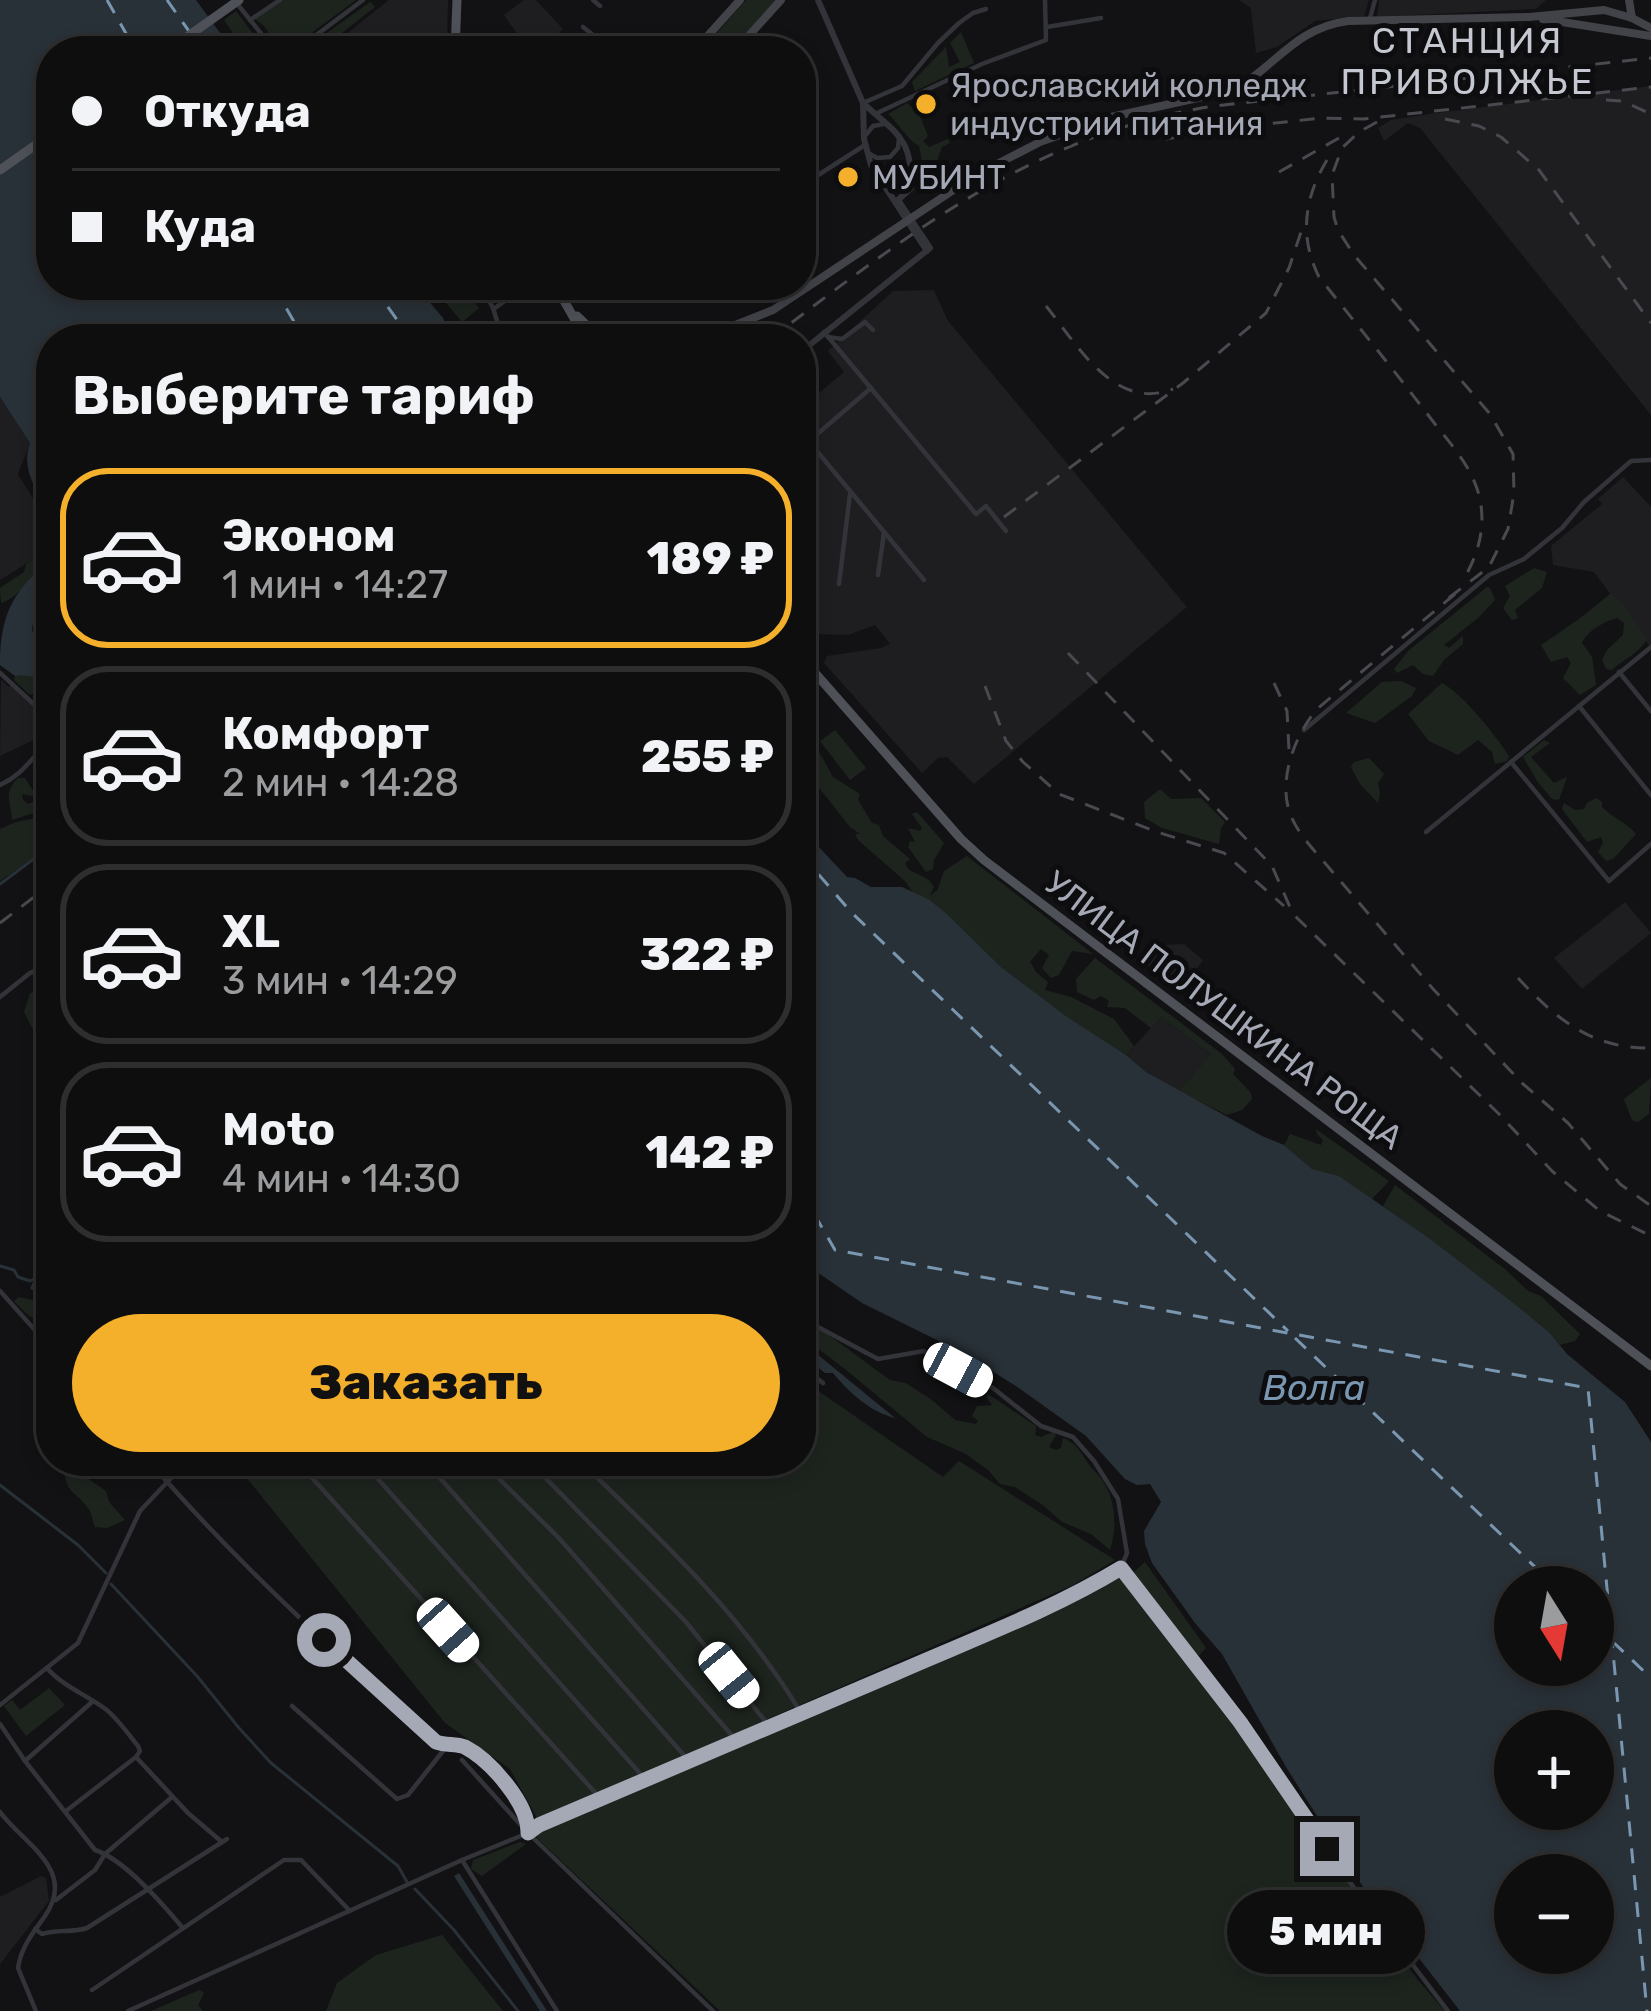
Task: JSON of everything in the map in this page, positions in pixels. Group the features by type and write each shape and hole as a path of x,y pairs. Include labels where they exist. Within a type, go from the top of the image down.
{"main road":[{"path":"456,36 457,0"},
{"path":"708,36 740,0"},
{"path":"749,36 781,0"},
{"path":"1604,10 1613,0"},
{"path":"1616,30 1627,27 1632,18 1630,0"},
{"path":"190,36 239,3"},
{"path":"816,282 976,175 1040,142 1111,117 1234,89 1307,33 1334,23 1604,10 1632,18 1651,32"},
{"path":"1604,10 1606,21 1616,30"},
{"path":"1529,17 1651,32"},
{"path":"0,170 36,145"},
{"path":"565,300 585,324"},
{"path":"743,324 789,300"},
{"name":"УЛИЦА ПОЛУШКИНА РОЩА","path":"816,674 984,860 1651,1366"}],"street":[{"path":"250,20 280,0"},
{"path":"315,36 363,0"},
{"path":"593,0 600,6"},
{"path":"816,341 928,250 872,165 865,145 863,103 818,0"},
{"path":"875,114 1046,40 1045,0"},
{"path":"1370,21 1376,0"},
{"path":"239,3 263,36"},
{"path":"863,103 902,86 959,23 986,9"},
{"path":"1047,27 1100,18"},
{"path":"583,26 595,36"},
{"path":"863,103 897,132 907,152 911,188 896,202"},
{"path":"816,176 865,145 873,126 881,124 897,132"},
{"path":"865,145 877,158 890,157 898,148 897,132"},
{"path":"488,300 495,308 496,324"},
{"path":"495,308 506,300"},
{"path":"825,334 842,338 865,322 873,330"},
{"path":"825,334 976,514 986,506 1006,531"},
{"path":"816,435 871,388"},
{"path":"816,450 924,580"},
{"path":"1304,730 1489,575 1525,559 1631,461 1651,460"},
{"path":"839,584 850,492"},
{"path":"878,575 884,533"},
{"path":"1426,832 1651,647"},
{"path":"1619,672 1651,711"},
{"path":"1,674 36,706"},
{"path":"1579,706 1651,795"},
{"path":"0,784 24,771 36,754"},
{"path":"1511,762 1610,880 1651,844"},
{"path":"0,997 36,971"},
{"path":"0,1291 36,1331"},
{"path":"128,2011 539,1825 973,1640 1121,1568 1127,1553 1118,1499 1073,1437 1041,1426 993,1388 924,1351 878,1359 816,1326"},
{"path":"816,1377 823,1382"},
{"path":"162,1476 290,1609 422,1729 447,1746"},
{"path":"0,1705 78,1643 140,1511 171,1476"},
{"path":"310,1476 601,1799"},
{"path":"375,1476 645,1779"},
{"path":"437,1476 689,1761"},
{"path":"496,1476 558,1538 736,1740"},
{"path":"544,1476 686,1622 769,1726"},
{"path":"595,1476 745,1633 801,1713"},
{"path":"1121,1568 1240,1722 1349,1881 1448,2011"},
{"path":"46,1668 106,1709 140,1750 66,1811"},
{"path":"25,1762 92,1702"},
{"path":"292,1706 397,1799 408,1795 447,1746 464,1747 506,1783 527,1819 528,1833"},
{"path":"0,1724 3,1736 95,1850 149,1887 182,1927"},
{"path":"35,1929 42,1934 87,1928 225,1840 172,1797 136,1757"},
{"path":"461,1760 528,1833 713,2011"},
{"path":"36,2011 18,1968 35,1929 55,1900 95,1870 105,1854 172,1797"},
{"path":"0,1812 51,1869 55,1900"},
{"path":"92,1990 284,1860 301,1860 350,1911"},
{"path":"462,1860 557,2011"}],"shaded area":[{"path":"282,0 356,0 307,36 271,36 255,19"},
{"path":"389,0 448,0 447,36 344,36"},
{"path":"524,0 536,0 563,29 556,36 519,36 504,15"},
{"path":"746,0 776,0 744,36 714,36"},
{"path":"1239,0 1369,0 1364,16 1315,21 1277,47 1256,53 1251,8"},
{"path":"1379,0 1546,0 1536,9 1377,17"},
{"path":"370,2 375,7 338,36 323,36"},
{"path":"236,11 255,36 235,36 224,20"},
{"path":"961,32 974,63 915,91 912,82 946,47 949,67 960,62 950,43"},
{"path":"1651,86 1651,415 1420,128 1408,123 1384,141 1378,128 1391,120 1429,114"},
{"path":"907,103 919,114 928,136 923,141 929,147 948,139 950,143 942,147 937,161 918,172 919,146 888,114"},
{"path":"934,290 948,321 1187,607 974,784 947,757 938,758 922,773 824,663 827,656 890,644 875,625 848,635 816,634 816,392 844,372 828,351 893,291"},
{"path":"444,300 472,300 479,308 462,322"},
{"path":"0,397 30,443 18,474 36,503 36,557 0,580"},
{"path":"1623,477 1651,507 1651,648 1594,572 1553,565 1551,546 1602,504 1598,499"},
{"path":"36,558 36,574 1,603 0,588 24,572"},
{"path":"1534,568 1547,572 1542,588 1515,610 1518,618 1512,620 1503,608 1510,596 1505,586"},
{"path":"1487,587 1495,600 1444,645 1449,648 1463,636 1463,644 1433,676 1413,665 1397,673 1394,669 1408,651"},
{"path":"1610,594 1647,638 1612,670 1602,660 1623,635 1624,623 1617,618 1592,631 1582,643 1592,657 1596,685 1580,695 1563,678 1571,663 1567,657 1551,662 1541,645"},
{"path":"27,674 36,676 36,692 30,695 14,680"},
{"path":"1,680 36,709 36,739 0,756"},
{"path":"1401,681 1416,688 1412,696 1375,723 1346,713 1382,682"},
{"path":"1442,683 1488,727 1509,756 1507,761 1495,764 1492,752 1478,740 1458,755 1429,741 1408,714"},
{"path":"835,730 866,768 850,780 820,741"},
{"path":"1544,740 1550,743 1531,757 1554,783 1567,777 1559,800 1552,799 1523,757"},
{"path":"816,750 833,777 860,794 858,800 872,823 910,859 905,863 908,869 929,880 934,887 930,896 944,871 967,856 1093,954 1072,951 1059,975 1051,978 1042,968 1049,955 1041,949 1030,962 1048,982 1045,990 1071,997 1114,1019 1134,1046 1126,1055 1001,967 947,914 913,893 816,784"},
{"path":"1369,758 1384,774 1378,783 1378,803 1351,767"},
{"path":"25,778 36,797 22,794 23,800 28,804 36,801 36,812 12,820 9,793 13,783"},
{"path":"1160,789 1171,799 1201,798 1225,822 1219,844 1162,828 1145,818 1144,802"},
{"path":"1596,798 1636,834 1606,861 1598,852 1601,837 1587,842 1562,809 1564,803 1584,809"},
{"path":"917,812 944,843 933,869 926,872 908,847 910,841 915,842 908,828 922,828 912,814"},
{"path":"36,818 36,856 0,881 0,829"},
{"path":"1625,902 1651,933 1582,989 1554,958"},
{"path":"1184,944 1203,960 1181,991 1142,962 1161,945"},
{"path":"1095,958 1222,1054 1251,1093 1252,1099 1242,1110 1227,1115 1179,1091 1211,1054 1161,1017 1151,1028 1125,1008 1107,1007 1109,1001 1101,996 1094,1000 1077,992 1076,979"},
{"path":"36,992 36,1035 24,1012 30,993"},
{"path":"1161,1017 1211,1054 1179,1091 1126,1055"},
{"path":"1651,1078 1649,1114 1638,1122 1632,1120 1624,1099"},
{"path":"1316,1129 1389,1181 1372,1199 1339,1176 1312,1169 1284,1145 1290,1134 1321,1145"},
{"path":"1395,1185 1528,1291 1541,1296 1580,1334 1575,1341 1560,1345 1516,1305 1383,1206"},
{"path":"19,1297 36,1301 36,1319 29,1316 14,1301"},
{"path":"816,1329 890,1380 906,1383 932,1400 955,1420 976,1424 972,1416 977,1406 992,1405 988,1394 1036,1426 1035,1435 1053,1432 1056,1435 1049,1447 1061,1448 1063,1438 1073,1443 1111,1497 1110,1550 1015,1487 1000,1484 966,1454 927,1437 816,1347"},
{"path":"816,1389 943,1477 959,1461 1115,1560 1073,1585 538,1820 510,1769 445,1723 245,1476 816,1476"},
{"path":"84,1476 106,1491 125,1520 107,1528 95,1527 89,1510 65,1477"},
{"path":"1145,1562 1206,1648 1190,1665 1445,2011 720,2011 534,1835 1120,1578 1124,1581"},
{"path":"49,1688 65,1705 26,1736 4,1706 12,1700 20,1710"},
{"path":"520,1842 526,1844 482,1876 471,1869 473,1860"},
{"path":"41,1876 46,1878 49,1901 0,1964 0,1897"},
{"path":"442,1935 503,2011 326,2011 337,1983 376,1955"},
{"path":"199,1990 204,1993 198,2005 203,2011 151,2011"}],"water":[{"path":"0,0 196,0 222,36 36,36 36,300 428,300 445,324 36,324 36,488 28,470 30,443 0,397"},
{"path":"36,573 32,630 36,677 15,676 0,665 6,617"},
{"name":"Волга","path":"816,844 847,877 871,887 902,887 928,899 1001,967 1146,1072 1284,1145 1312,1169 1339,1176 1516,1305 1625,1402 1651,1442 1651,2011 1460,2011 1355,1876 1222,1654 1152,1563 1144,1531 1161,1502 1150,1484 1125,1479 1086,1436 961,1352 862,1303 816,1271"},
{"path":"816,1353 895,1418 869,1406 833,1373 816,1366"},
{"path":"459,1873 547,2011 540,2011 454,1876"}],"waterway":[{"path":"0,884 36,857"},
{"path":"0,1266 14,1270 18,1277 36,1278"},
{"path":"36,1278 32,1288 36,1290"},
{"path":"0,1485 78,1545 106,1573"},
{"path":"111,1584 271,1763 398,1866 407,1882"},
{"path":"415,1889 518,2011"}],"ferry route":[{"path":"107,0 127,36"},
{"path":"167,0 192,36"},
{"path":"282,300 295,324"},
{"path":"383,300 400,324"},
{"path":"816,871 851,912 1288,1331"},
{"path":"816,1217 835,1250 1588,1388 1647,2011"},
{"path":"1295,1338 1534,1566"},
{"path":"1614,1643 1651,1678"}],"railway":[{"path":"790,324 925,225 977,193 1088,139 1149,120 1214,106 1651,58"},
{"path":"1166,139 1321,118 1363,119 1651,87"},
{"path":"1606,100 1622,101 1651,114"},
{"path":"1445,119 1479,126 1501,137 1539,170 1651,323"},
{"path":"1377,122 1342,148 1332,175 1338,230 1490,414 1513,454 1508,529 1489,567 1442,603"},
{"path":"1279,172 1339,138"},
{"path":"1327,160 1309,203 1307,232 1313,262 1319,277 1471,475 1479,495 1482,526 1466,575"},
{"path":"1004,517 1183,383 1266,313 1302,229"},
{"path":"1046,306 1084,355 1115,383 1152,394 1173,389"},
{"path":"1455,594 1309,719 1288,768 1290,813 1308,843 1434,990 1522,1083 1568,1123 1620,1184 1651,1206"},
{"path":"1068,653 1272,866 1293,914 1552,1171 1600,1211 1651,1236"},
{"path":"1274,683 1287,711 1289,750"},
{"path":"985,686 1006,741 1059,794 1224,853 1284,906"},
{"path":"0,923 36,895"},
{"path":"1518,978 1577,1029 1611,1043 1651,1048"}],"place":[{"name":"Ярославский колледж индустрии питания","path":"926,104"},
{"name":"МУБИНТ","path":"848,177"}],"district":[{"name":"СТАНЦИЯ ПРИВОЛЖЬЕ","path":"1468,60"}],"route":[{"path":"324,1640 436,1742 464,1747 487,1764 524,1812 528,1833 973,1640 1121,1568 1240,1722 1327,1849"}]}
